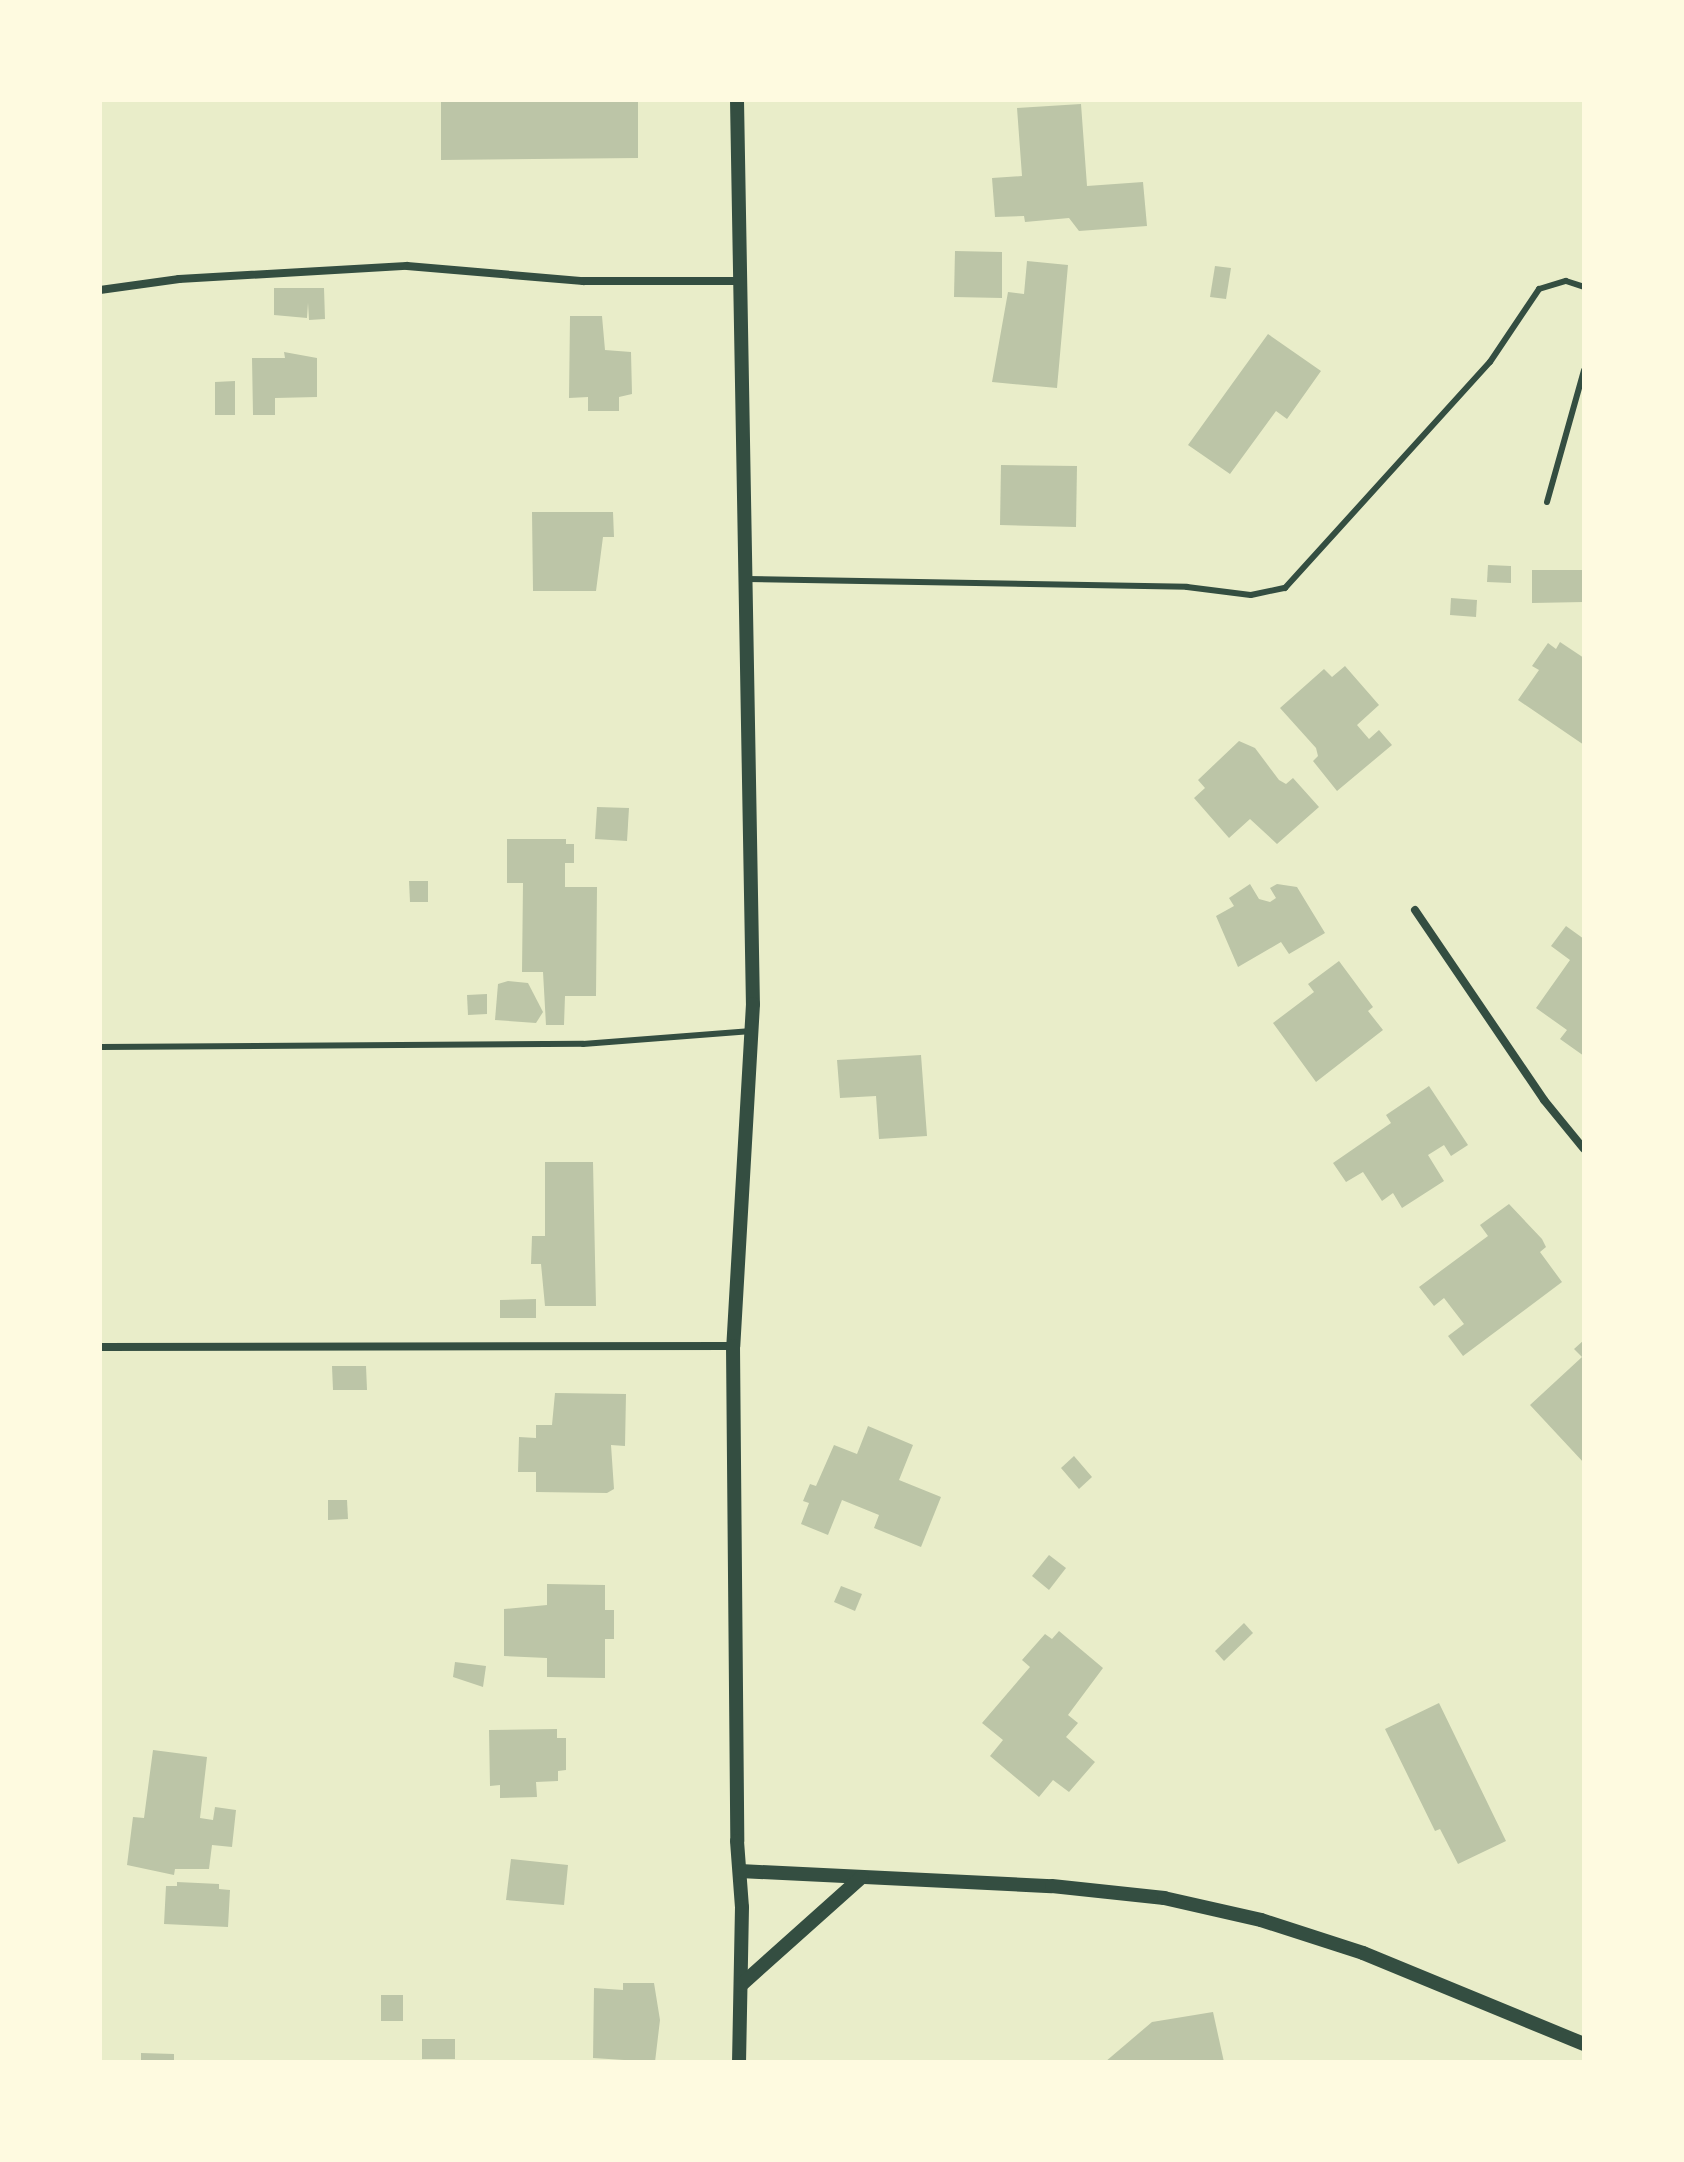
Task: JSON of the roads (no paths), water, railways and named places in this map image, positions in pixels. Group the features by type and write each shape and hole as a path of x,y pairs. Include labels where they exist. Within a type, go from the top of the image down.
{"street":[{"path":"737,100 752,1031 733,1346 741,1985 739,2062"},
{"path":"100,290 179,279 407,266 583,281 738,281"},
{"path":"1415,910 1544,1100 1584,1149"},
{"path":"100,1347 733,1346"},
{"path":"740,1871 1052,1886 1164,1898 1247,1917 1363,1953 1584,2044"},
{"path":"741,1985 862,1877"}],"lane":[{"path":"747,579 1187,587 1251,595 1285,588 1490,362 1539,289 1566,281 1584,287"},
{"path":"1547,502 1584,370"},
{"path":"100,1047 583,1044 752,1031"}]}
